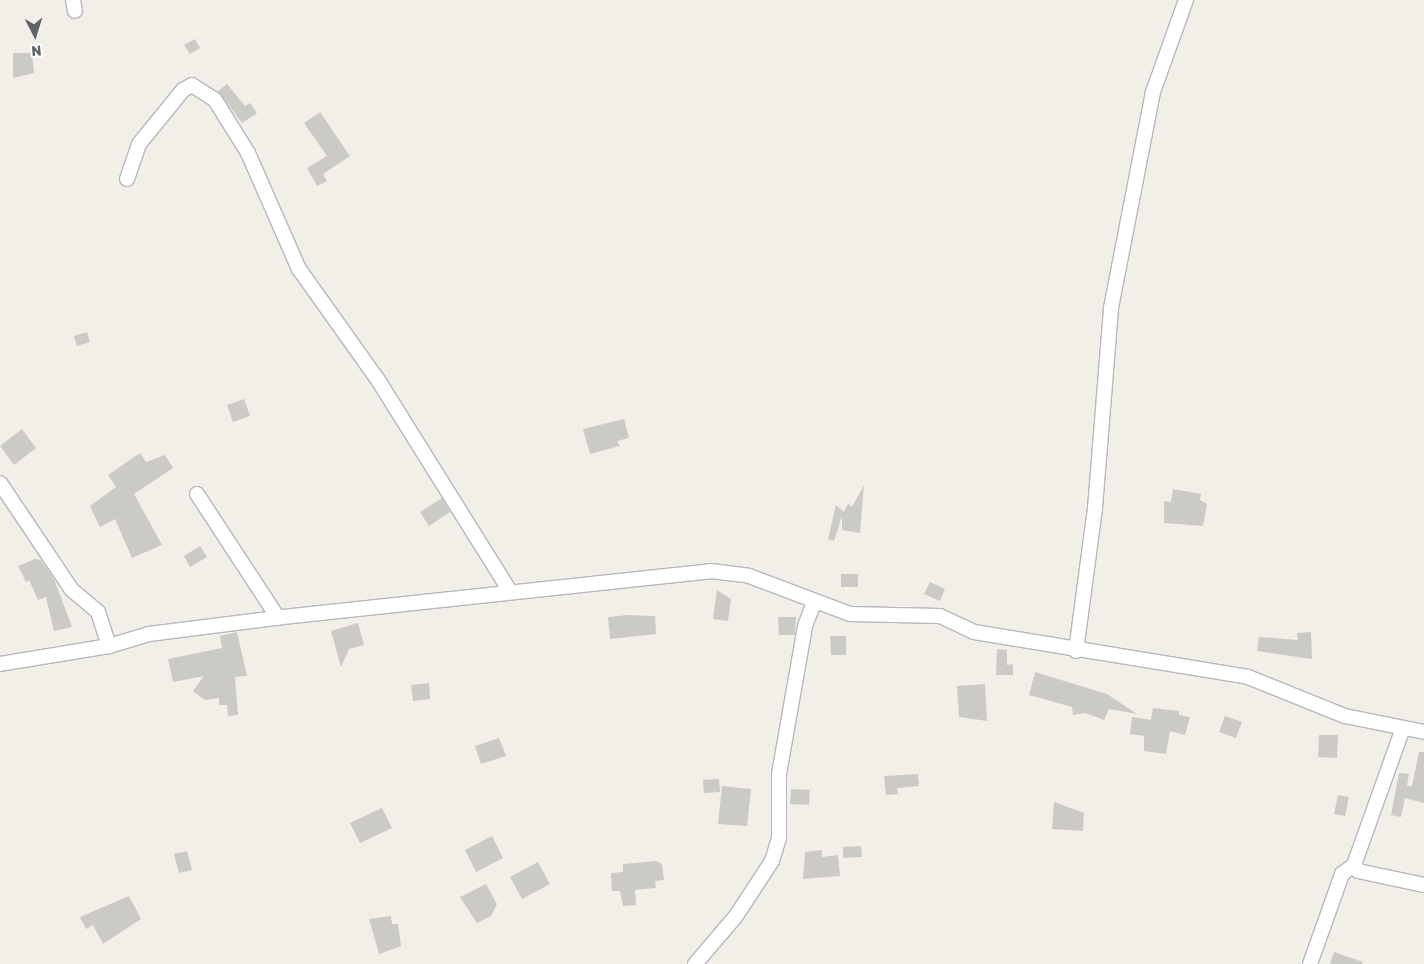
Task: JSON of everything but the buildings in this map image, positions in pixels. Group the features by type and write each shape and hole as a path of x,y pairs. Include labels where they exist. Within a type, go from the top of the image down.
{"street":[{"path":"1076,651 1099,471 1111,308 1153,92 1186,0"},
{"path":"127,179 139,144 183,90 192,85 215,100 248,153 298,269 378,380 510,591"},
{"path":"0,483 72,590 98,612 109,646"},
{"path":"197,494 278,618"},
{"path":"0,664 109,646 150,634 510,591 711,571 749,576 814,602 866,617 940,616 974,632 1076,651 1248,677 1345,716 1424,732"},
{"path":"695,964 736,916 772,861 779,838 779,774 805,626 814,602"},
{"path":"1310,964 1342,874 1354,865 1403,728"},
{"path":"1354,865 1358,871 1424,886"}]}
